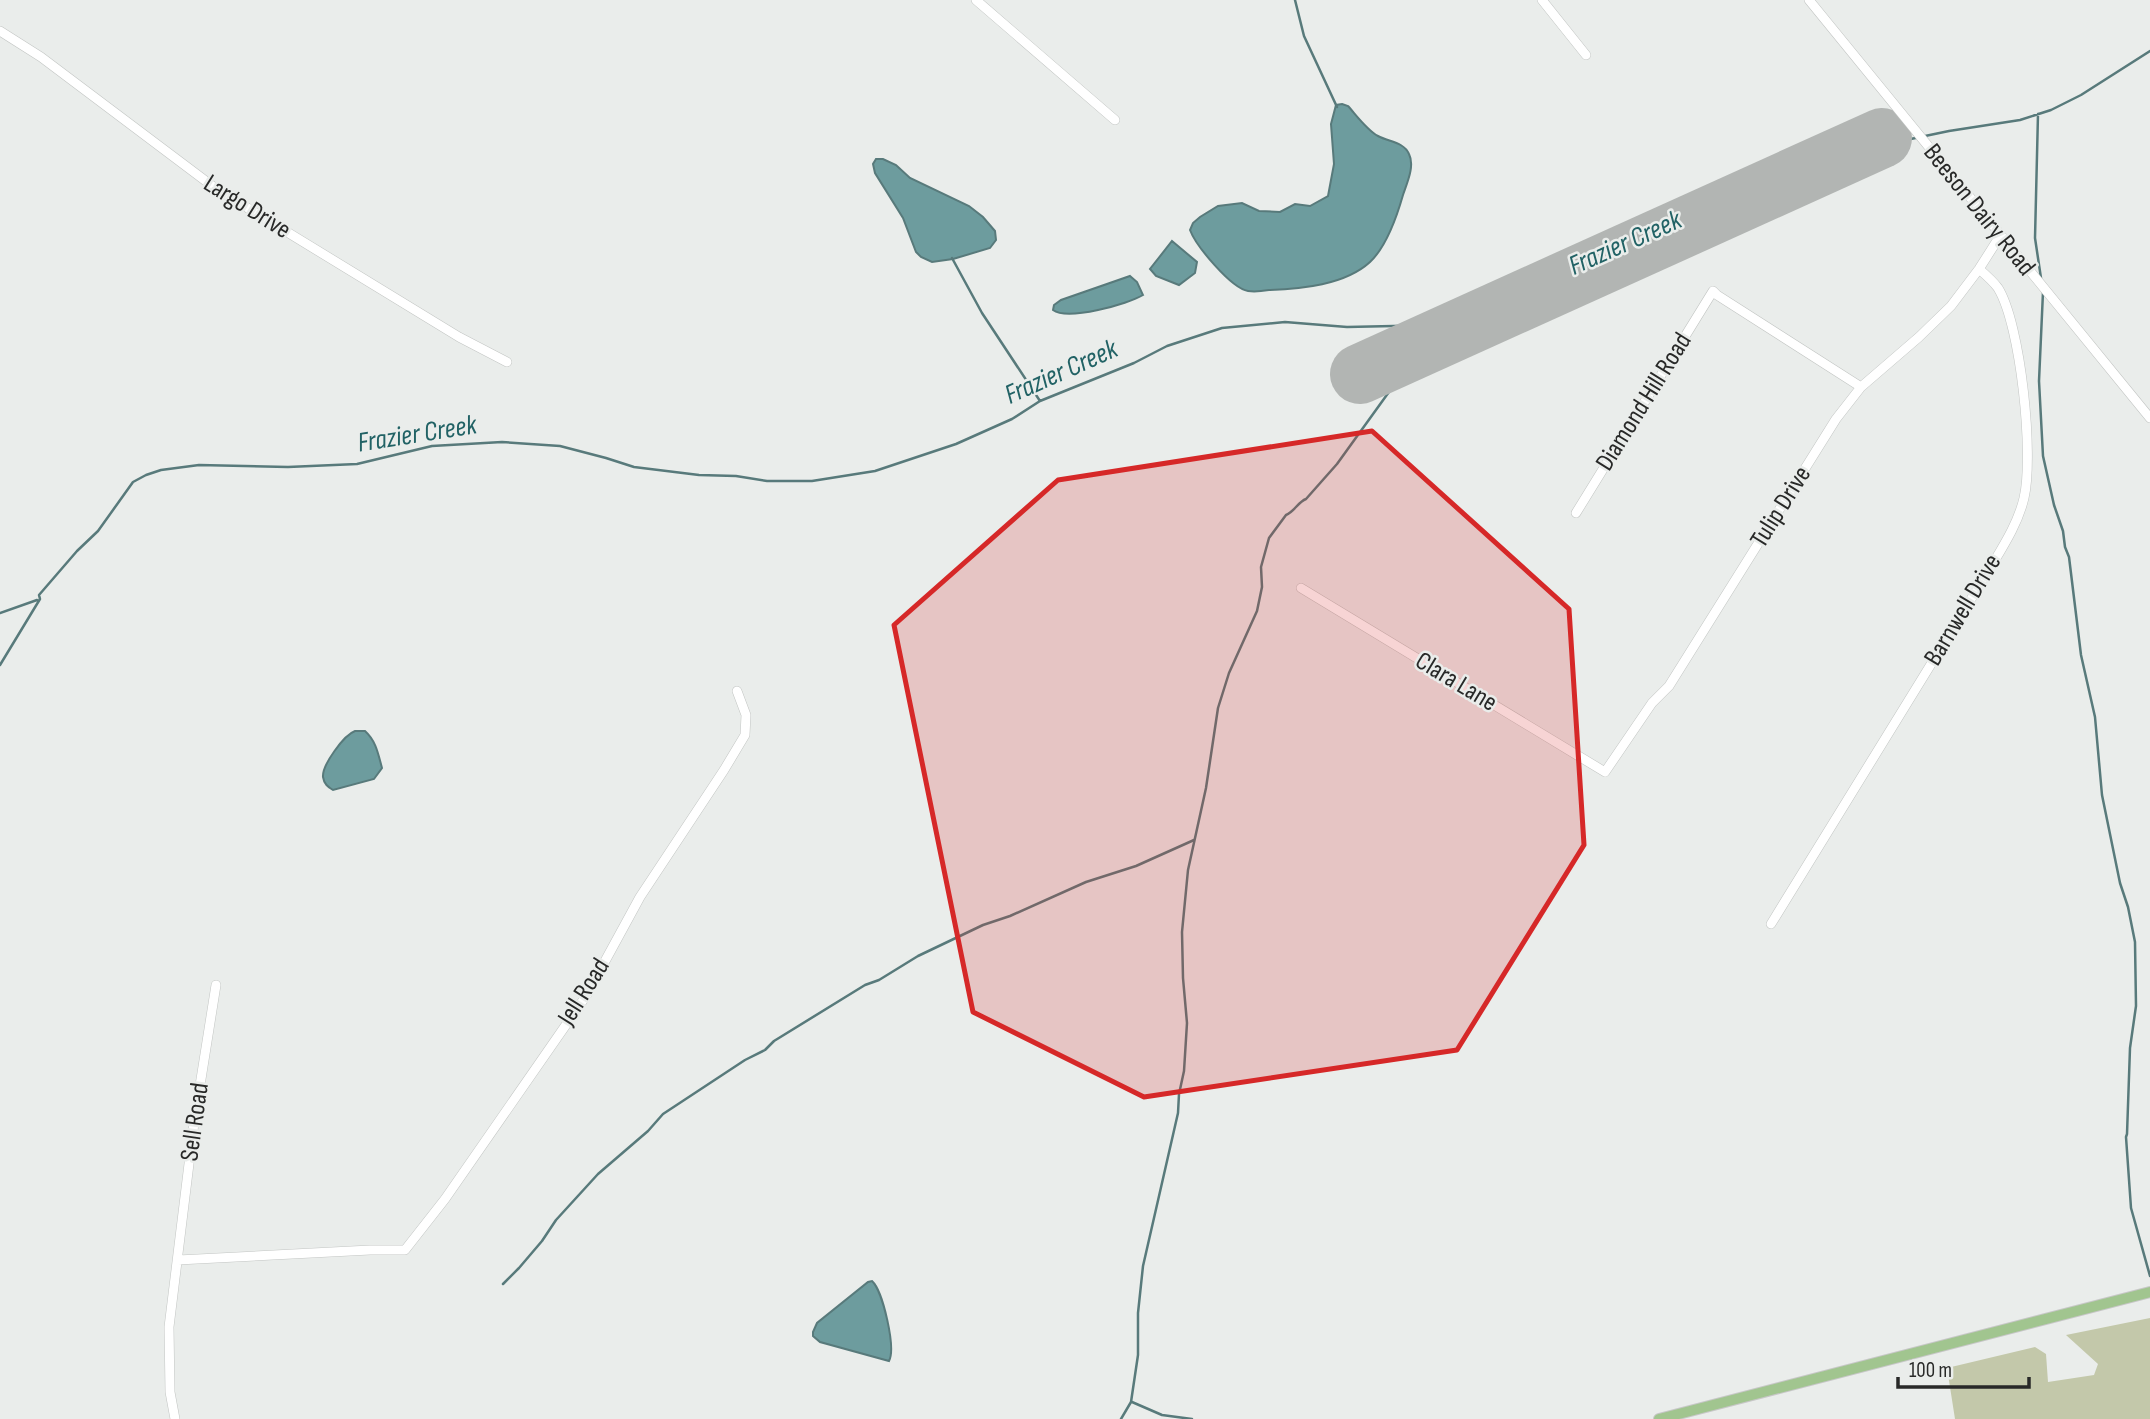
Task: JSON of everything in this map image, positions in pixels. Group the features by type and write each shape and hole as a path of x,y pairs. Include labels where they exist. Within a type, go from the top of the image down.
{"main road":[{"path":"1659,1419 2150,1292"}],"street":[{"path":"976,0 1115,120"},
{"path":"1542,0 1586,55"},
{"name":"Beeson Dairy Road","path":"1809,0 2150,418"},
{"name":"Largo Drive","path":"0,31 41,57 215,188 459,337 507,362"},
{"name":"Tulip Drive","path":"1609,767 1652,703 1669,686 1836,419 1861,387 1943,314 1979,269 2000,236"},
{"name":"Barnwell Drive","path":"1771,924 1989,570 2023,502 2027,446 2017,351 2004,300 1994,283 1979,269"},
{"name":"Diamond Hill Road","path":"1576,513 1713,291 1861,387"},
{"name":"Clara Lane","path":"1301,588 1605,772 1609,767"},
{"name":"Jell Road","path":"178,1260 405,1250 445,1199 586,996 640,897 745,735 746,715 737,691"},
{"name":"Sell Road","path":"175,1419 170,1392 169,1327 194,1123 216,985"}],"highlighted area":[{"path":"1372,431 1569,609 1584,845 1457,1050 1144,1097 973,1012 894,625 1058,480"}],"green space":[{"path":"2150,1318 2150,1419 1955,1419 1947,1368 2035,1347 2046,1354 2048,1382 2094,1375 2098,1364 2066,1335"}],"water":[{"path":"1336,105 1348,106 1374,133 1404,147 1411,159 1408,180 1386,240 1370,262 1360,270 1335,281 1295,288 1248,291 1241,288 1224,275 1199,246 1190,230 1193,223 1218,206 1242,203 1259,211 1280,212 1295,204 1310,206 1328,196 1334,164 1331,124"},
{"path":"876,159 896,165 910,178 969,206 995,231 996,240 990,248 953,259 932,262 921,257 916,252 903,218 875,173 873,164"},
{"path":"1172,241 1197,262 1195,273 1179,285 1156,276 1150,269"},
{"path":"1130,276 1137,282 1143,295 1112,307 1084,312 1071,314 1053,310 1054,305 1061,300"},
{"path":"355,731 365,731 372,739 382,768 374,779 333,790 326,785 323,777 326,765 340,744"},
{"path":"872,1281 887,1320 891,1344 889,1361 820,1342 813,1336 817,1323"}],"waterway":[{"path":"1295,0 1304,36 1337,107"},
{"name":"Frazier Creek","path":"0,665 40,599 39,595 98,531 133,482 161,470 199,465 288,467 357,464 432,446 502,442 560,446 634,467 767,481 812,481 875,471 956,444 1012,419 1040,401 1134,363 1167,346 1222,328 1285,322 1347,327 1440,325 1463,323 1506,312 1546,295 1604,277 1675,245 1730,208 1835,151 2020,120 2051,110 2081,95 2150,51"},
{"path":"2038,114 2035,238 2041,278"},
{"path":"952,258 982,313 1040,401"},
{"path":"2043,292 2039,381 2043,456 2069,557 2081,655 2095,717 2102,795 2135,942 2136,1006 2130,1048 2126,1137 2131,1208 2150,1276"},
{"path":"1121,1419 1131,1402 1138,1355 1138,1313 1143,1266 1178,1113 1184,1071 1187,1023 1182,932 1188,870 1206,788 1218,708 1229,673 1257,611 1262,587 1261,567 1269,538 1286,515 1306,499 1337,464 1440,325"},
{"name":"Frazier Creek","path":"0,613 37,600"},
{"path":"503,1284 598,1174 648,1131 663,1114 745,1060 765,1050 774,1041 918,956 983,925 1086,882 1136,866 1194,840"},
{"path":"1132,1402 1162,1415 1192,1419"}],"runway":[{"path":"1360,374 1882,138"}]}
